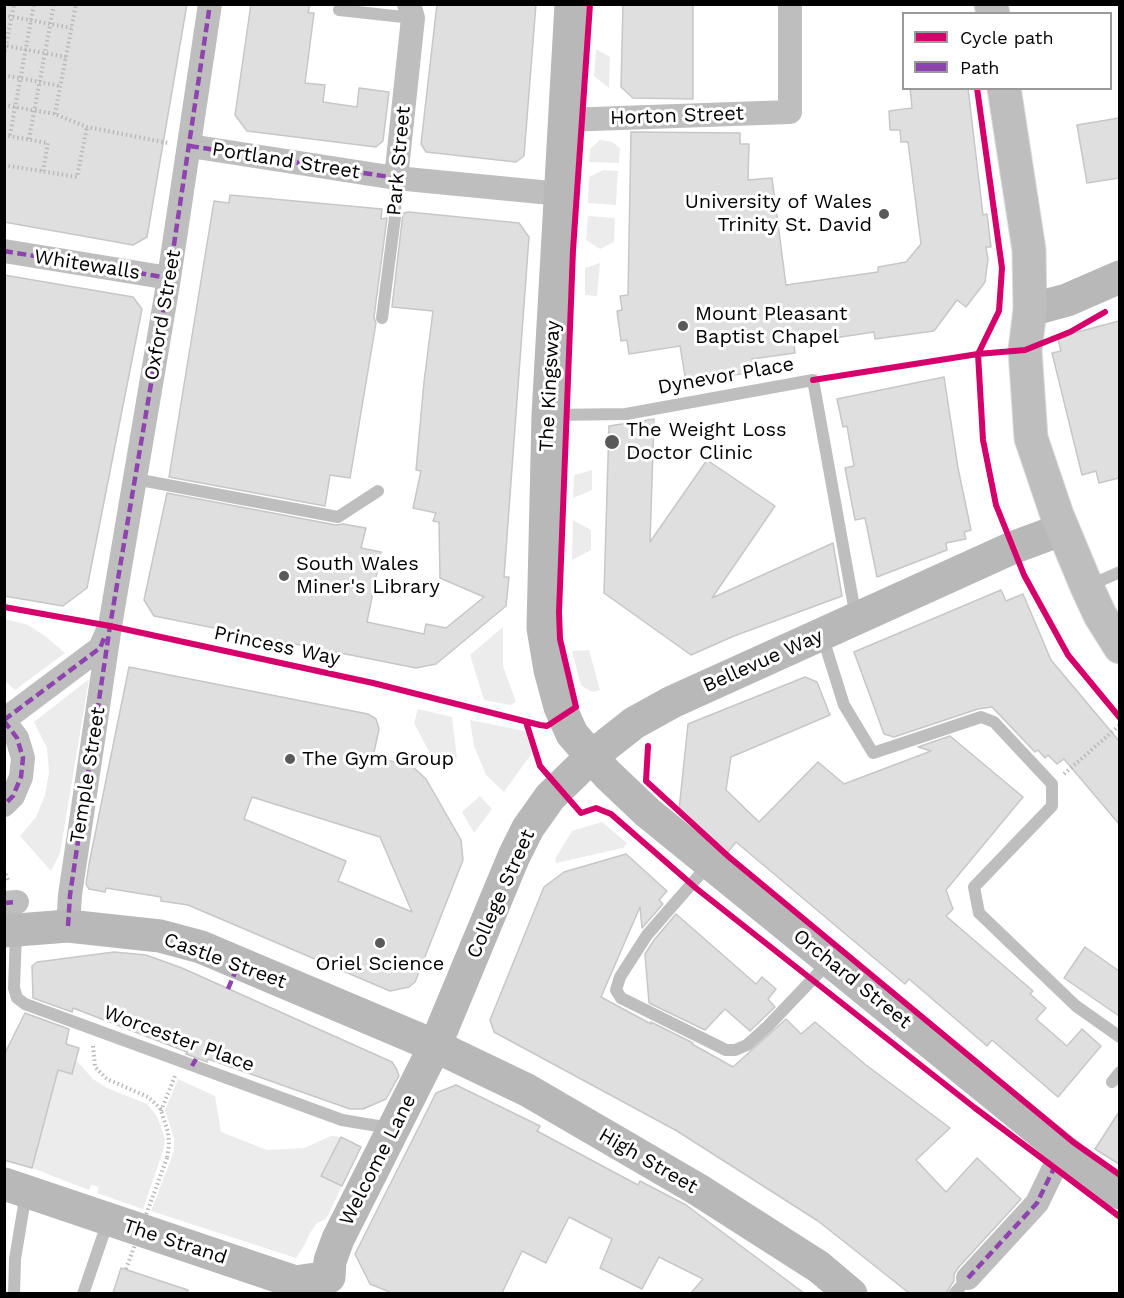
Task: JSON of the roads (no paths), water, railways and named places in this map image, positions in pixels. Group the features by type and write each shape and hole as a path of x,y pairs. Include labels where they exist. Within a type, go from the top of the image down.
{"main road":[{"path":"1004,90 1029,250 1030,310 1025,350 1031,438 1063,529 1087,587 1118,642"}],"street":[{"name":"Oxford Street","path":"110,626 170,278 210,4"},
{"name":"The Kingsway","path":"571,4 548,415 543,628 550,670 560,707 572,734 591,757"},
{"name":"Horton Street","path":"564,120 790,112 790,4"},
{"name":"Park Street","path":"396,178 411,11"},
{"name":"Portland Street","path":"190,146 396,178 561,194"},
{"name":"Whitewalls","path":"4,251 170,278"},
{"path":"1030,310 1067,300 1119,277"},
{"name":"Bellevue Way","path":"591,757 634,723 672,702 1012,548 1063,529"},
{"path":"4,805 13,796 21,777 23,758 17,738 4,721 100,648 110,626"},
{"name":"Temple Street","path":"68,926 70,895 110,626"},
{"name":"Orchard Street","path":"591,757 647,812 1065,1152 1119,1193"},
{"name":"College Street","path":"435,1046 514,856 528,828 550,797 591,757"},
{"name":"Castle Street","path":"10,917 160,936 201,947 435,1046"},
{"name":"Welcome Lane","path":"334,1285 330,1261 338,1239 435,1046"},
{"name":"High Street","path":"435,1046 527,1090 697,1189 819,1267 850,1293"},
{"path":"961,1286 1037,1203 1054,1168"},
{"name":"The Strand","path":"15,1188 295,1282 334,1285"}],"lane":[{"path":"339,10 411,11"},
{"name":"Park Street","path":"382,318 395,217 396,178"},
{"name":"Dynevor Place","path":"548,415 626,414 813,381 856,619"},
{"path":"135,479 338,517 378,491"},
{"path":"1087,587 1119,572"},
{"path":"822,635 844,705 873,753 981,717 994,722 1053,784 1052,806 974,887 979,913 1076,1006 1119,1037"},
{"path":"710,863 647,935 620,977 616,990 621,998 726,1050 735,1050 747,1045 768,1026 830,961"},
{"name":"Worcester Place","path":"10,917 14,988 17,998 25,1004 342,1120 394,1128"},
{"path":"14,1293 15,1188"},
{"path":"83,1293 108,1220"}],"place":[{"name":"University of Wales Trinity St. David","path":"884,214"},
{"name":"Mount Pleasant Baptist Chapel","path":"683,326"},
{"name":"The Weight Loss Doctor Clinic","path":"612,442"},
{"name":"South Wales Miner's Library","path":"284,576"},
{"name":"The Gym Group","path":"290,759"},
{"name":"Oriel Science","path":"380,943"}]}
